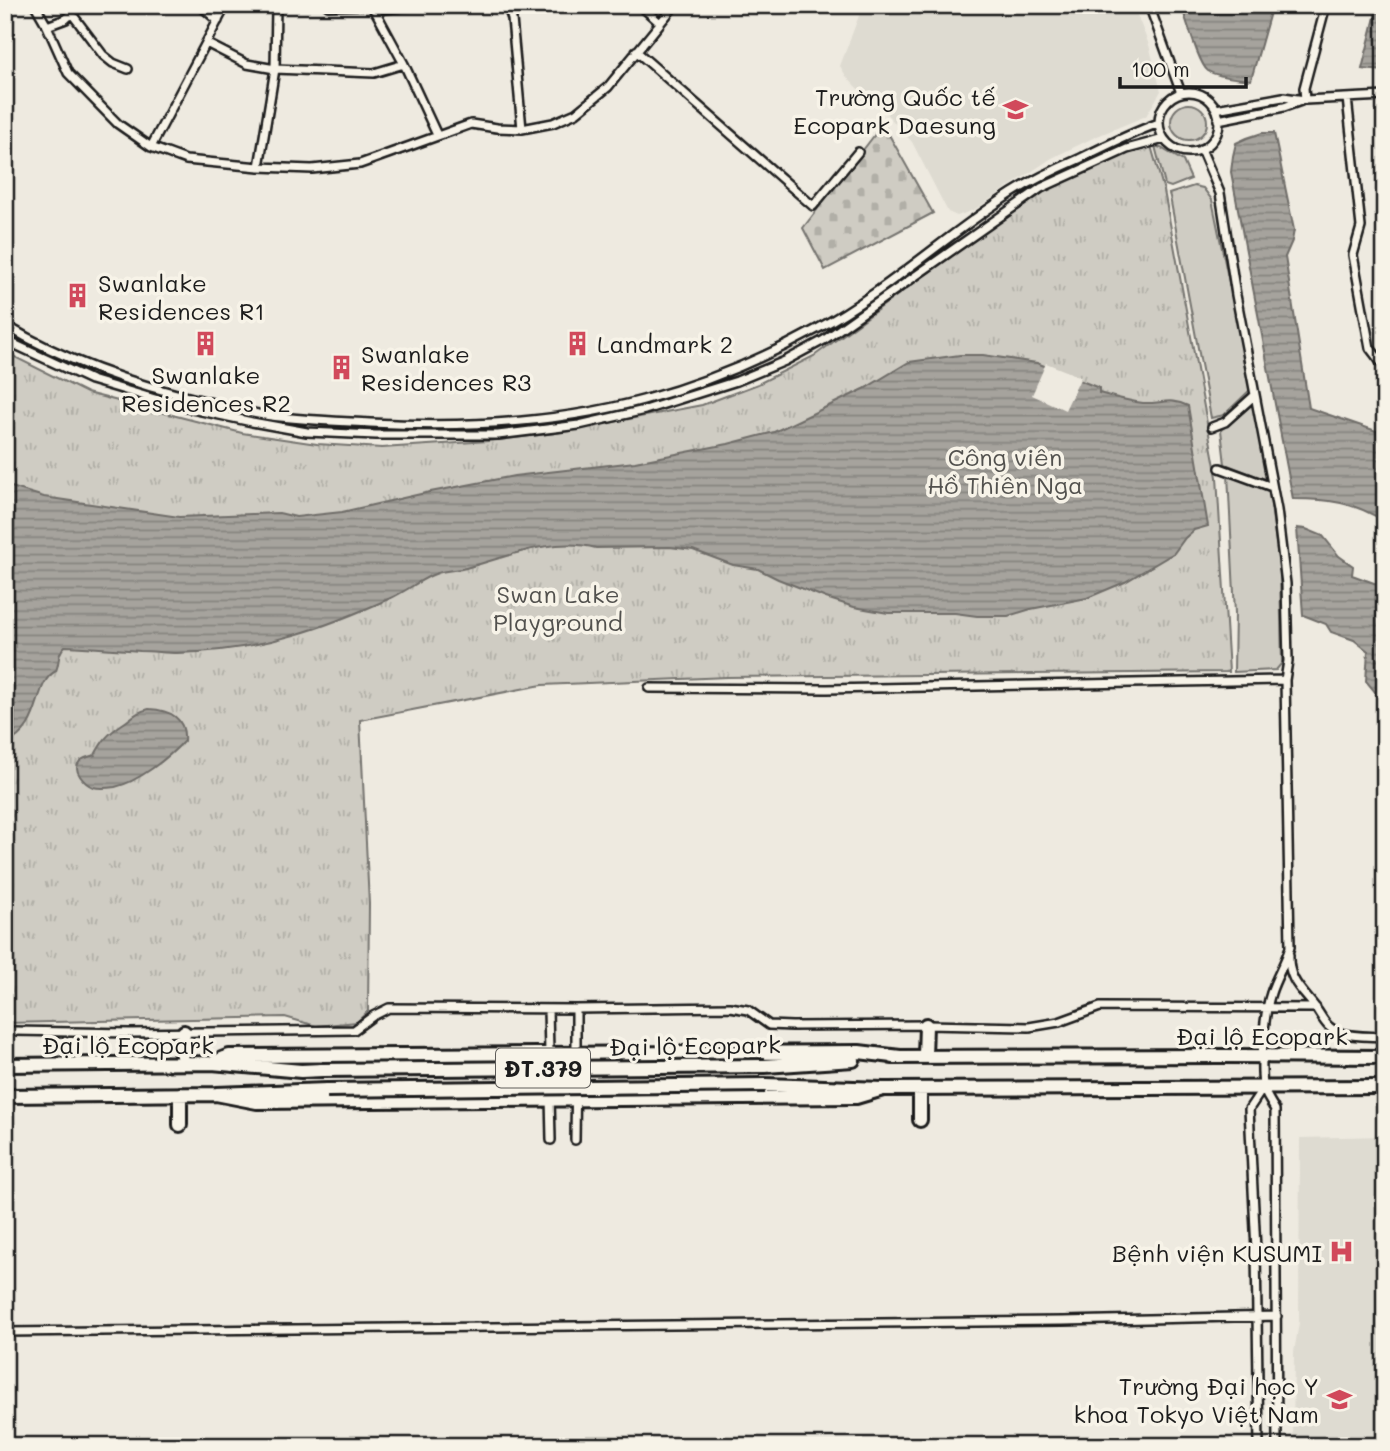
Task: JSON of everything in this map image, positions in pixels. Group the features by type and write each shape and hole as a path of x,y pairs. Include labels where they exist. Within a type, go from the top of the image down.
{"highway":[{"path":"925,1056 926,1025"},
{"path":"182,1063 184,1032"},
{"path":"212,1063 229,1056 859,1052 900,1057"},
{"name":"Đại lộ Ecopark","path":"5,1065 212,1063 322,1070 765,1066 925,1056 1385,1057"},
{"name":"Đại lộ Ecopark","path":"5,1096 765,1085 883,1089 1385,1087"},
{"path":"216,1094 257,1102 550,1100 856,1097 883,1089"},
{"path":"920,1089 920,1120"},
{"path":"180,1094 180,1125"}],"street":[{"path":"35,5 68,73 118,124 151,147 186,160 312,169 360,164 471,124 522,129 553,123 576,113 608,88 675,5"},
{"path":"47,26 65,19 81,5"},
{"path":"200,5 218,21"},
{"path":"151,147 226,5"},
{"path":"259,167 275,69 276,5"},
{"path":"328,6 366,5"},
{"path":"422,5 373,8 404,64 437,135"},
{"path":"507,5 512,19 522,129"},
{"path":"640,5 660,23"},
{"path":"1149,5 1181,93"},
{"path":"1305,100 1304,88 1326,5"},
{"path":"72,14 103,55 113,64 128,69"},
{"path":"206,43 247,64 275,69 374,73 404,64"},
{"path":"636,51 813,206 858,152"},
{"path":"1189,92 1205,96 1216,109 1218,128 1212,141 1200,149 1184,152 1164,139 1159,122 1160,113 1164,104 1172,97 1189,92"},
{"path":"1216,109 1283,97 1305,100 1385,96"},
{"path":"1347,98 1361,227 1353,255 1370,348 1380,361 1385,363"},
{"path":"1219,120 1305,100"},
{"path":"5,325 93,369 164,392 257,414 419,426 505,423 596,410 643,400 733,371 773,352 821,327 891,281 1012,193 1159,122"},
{"path":"5,340 91,380 199,411 307,432 473,435 509,434 579,425 645,410 737,381 785,361 824,340 1041,188 1128,149 1164,139"},
{"path":"1200,149 1220,193 1236,295 1277,510 1286,584 1289,962 1299,989 1330,1028 1341,1033 1385,1038"},
{"path":"1037,179 1041,188"},
{"path":"891,281 897,290"},
{"path":"49,360 54,349"},
{"path":"733,371 737,381"},
{"path":"1212,427 1225,422 1255,395"},
{"path":"199,411 202,401"},
{"path":"473,435 474,425"},
{"path":"1220,468 1272,487"},
{"path":"649,688 827,690 1285,680"},
{"path":"1277,1446 1275,1110 1263,1088 1263,1057 1267,1008 1272,988 1290,947"},
{"path":"15,1031 354,1030 373,1016 389,1009 730,1007 748,1010 769,1025 1029,1027 1059,1022 1100,1007 1316,1008"},
{"path":"548,1009 551,1140"},
{"path":"575,1140 576,1009"},
{"path":"1259,1446 1256,1250 1250,1110 1263,1088"},
{"path":"5,1332 1277,1317"}],"shaded area":[{"name":"Trường Quốc tế Ecopark Daesung","path":"863,5 1133,5 1149,45 1161,91 1146,116 1052,158 974,210 957,216 948,212 912,142 884,111 856,87 840,66"},
{"path":"1181,5 1272,5 1251,80 1223,76 1204,67"},
{"path":"1378,5 1385,5 1385,71 1362,69"},
{"path":"1262,133 1274,133 1294,230 1285,257 1309,408 1385,434 1385,522 1363,510 1341,503 1293,499 1231,172 1236,143"},
{"path":"960,355 983,355 1037,363 1099,388 1099,393 1143,403 1171,401 1188,406 1208,526 1194,530 1174,553 1125,582 1087,598 1008,616 888,613 854,607 758,569 733,565 693,550 670,547 547,546 435,574 356,613 266,642 221,650 177,653 65,646 56,671 43,685 26,728 5,744 5,485 44,497 179,517 279,513 296,517 342,512 514,476 635,462 728,444 774,432 864,389 909,362"},
{"path":"1297,528 1323,536 1339,556 1353,566 1352,575 1385,587 1385,704 1366,681 1368,651 1354,640 1331,632 1326,624 1303,615"},
{"path":"149,709 164,711 175,717 182,726 184,741 152,768 124,784 101,788 86,783 78,772 80,761 95,755 112,732"},
{"name":"Bệnh viện KUSUMI","path":"1385,1136 1385,1446 1293,1446 1294,1352 1299,1323 1300,1138"}],"green space":[{"path":"1189,104 1202,109 1207,122 1202,135 1189,140 1176,135 1171,122 1176,109"},
{"path":"883,124 933,213 825,270 803,228"},
{"name":"Công viên Hồ Thiên Nga","path":"1151,146 1164,191 1217,477 1229,672 727,677 542,685 360,720 369,904 368,1011 357,1022 316,1026 285,1017 5,1023 5,352 87,393 242,433 317,444 382,448 489,441 556,433 702,405 758,384 814,356 1035,195 1099,165"},
{"path":"1155,146 1183,161 1191,179 1171,187 1165,185"},
{"path":"1194,186 1203,188 1212,200 1251,389 1224,415 1211,418 1169,194"},
{"path":"1253,404 1267,480 1225,464 1221,430"},
{"path":"1228,474 1269,491 1280,572 1282,663 1276,670 1234,672 1235,613"}],"pier":[{"path":"1046,363 1081,377 1065,410 1032,395"}],"place":[{"name":"Trường Quốc tế Ecopark Daesung","path":"1016,110"},
{"name":"Swanlake Residences R1","path":"78,296"},
{"name":"Swanlake Residences R2","path":"206,343"},
{"name":"Landmark 2","path":"577,343"},
{"name":"Swanlake Residences R3","path":"341,367"},
{"name":"Bệnh viện KUSUMI","path":"1342,1252"},
{"name":"Trường Đại học Y khoa Tokyo Việt Nam","path":"1339,1399"}],"park label":[{"name":"Swan Lake Playground","path":"558,607"}]}
